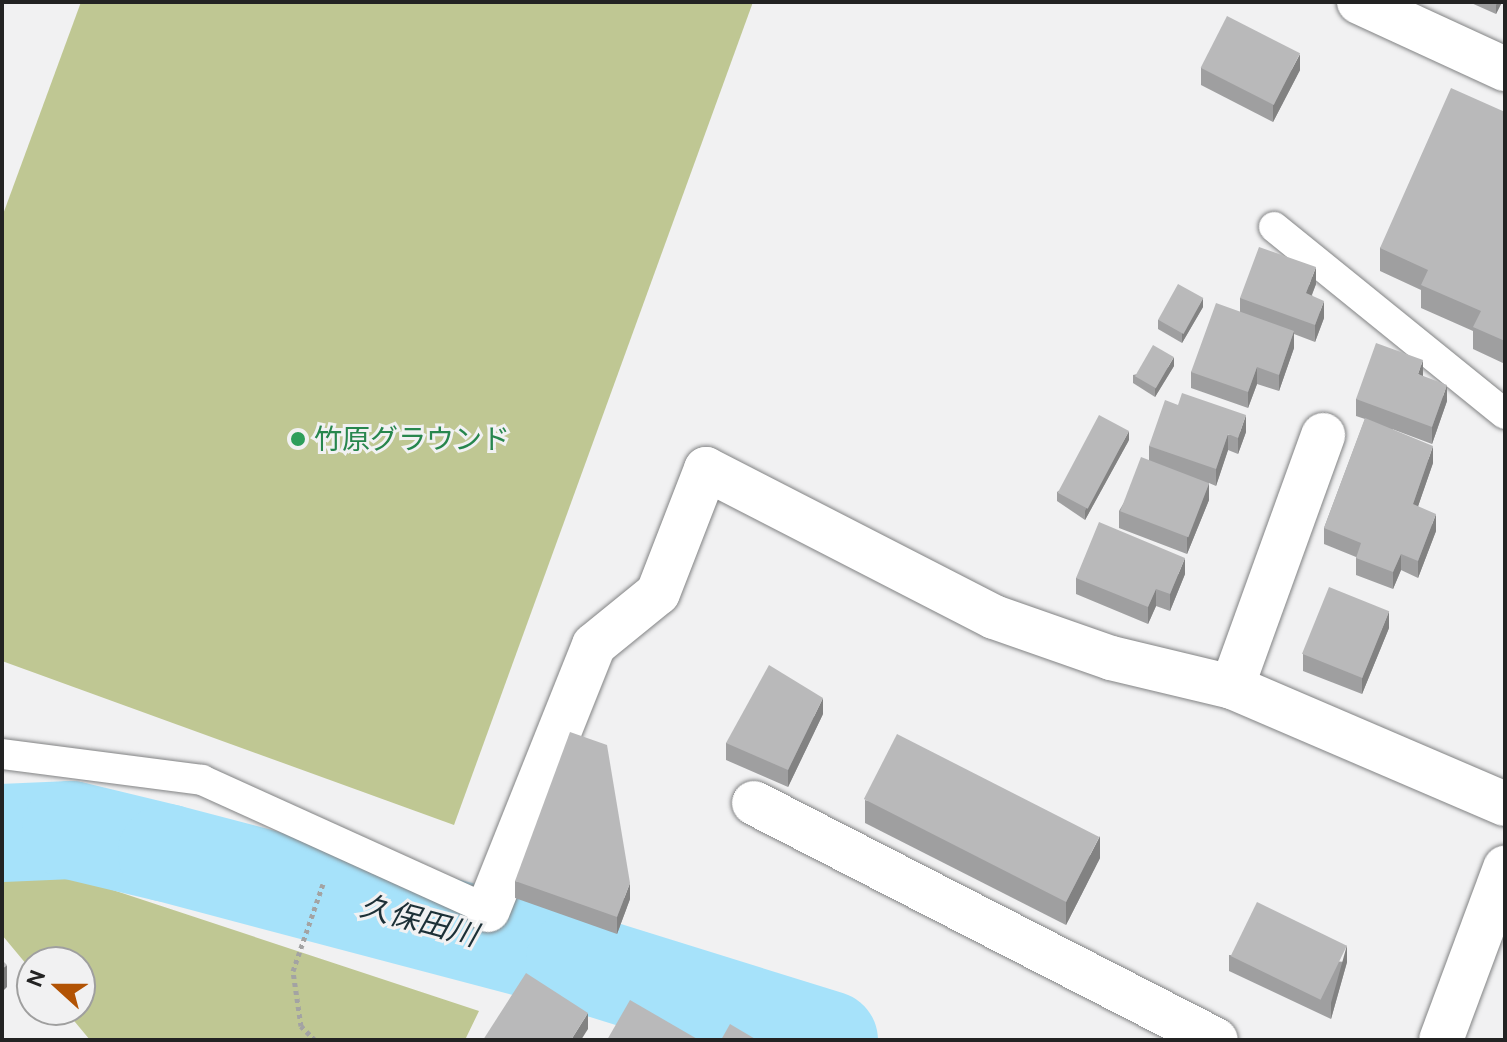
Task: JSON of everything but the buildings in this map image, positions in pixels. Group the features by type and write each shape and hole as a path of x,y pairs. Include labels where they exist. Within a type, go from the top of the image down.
{"street":[{"path":"1359,2 1505,69"},
{"path":"1232,687 1323,435"},
{"path":"488,910 594,645 658,593 706,469 994,617 1111,658 1232,687 1505,804"},
{"path":"754,803 1216,1040"},
{"path":"1441,1040 1505,868"}],"lane":[{"path":"1274,227 1505,414"},
{"path":"2,754 202,780 338,839 488,910"}],"path":[{"path":"315,1040 301,1026 293,971 338,839"}],"green space":[{"name":"竹原グラウンド","path":"81,2 753,2 454,825 2,661 2,217"},
{"path":"19,859 479,1011 465,1040 90,1040 78,1026 96,1026 96,946 16,946 16,952 2,935 2,864"}],"waterway":[{"name":"久保田川","path":"2,833 71,830 167,853 575,961 829,1040"}],"place":[{"name":"竹原グラウンド","path":"298,439"}]}
